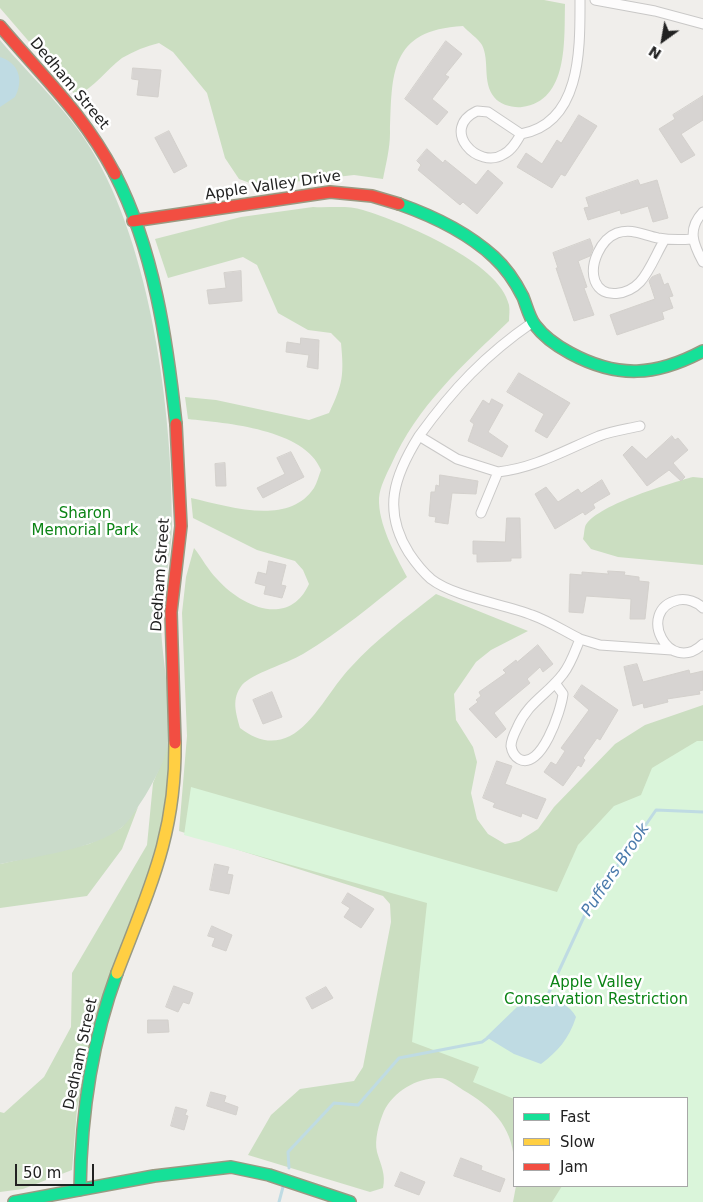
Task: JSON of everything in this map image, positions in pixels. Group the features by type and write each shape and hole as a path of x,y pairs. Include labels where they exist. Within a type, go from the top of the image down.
{"street":[{"path":"522,134 495,116 482,111 472,113 461,130 462,140 471,151 489,158 503,155 522,134 535,130 557,114 572,91 576,78 580,0"},
{"path":"594,0 654,11 703,24"},
{"name":"Dedham Street","path":"0,26 90,129 111,166 133,221 157,302 174,406 182,523 180,552 172,593 171,615 174,776 172,806 162,856 136,929 110,992 92,1058 82,1119 80,1190"},
{"name":"Apple Valley Drive","path":"133,221 330,192 360,192 388,198 477,242 508,272 533,322 544,335 565,350 589,363 609,370 640,372 662,370 703,351"},
{"path":"703,212 693,229 692,239 703,262"},
{"path":"664,239 644,276 631,290 614,294 608,293 597,284 594,275 596,260 608,238 630,231 664,239 692,239"},
{"path":"533,322 471,372 445,400 419,436 400,472 393,501 398,529 413,559 431,579 441,584 532,615 580,640 608,646 688,652 703,644"},
{"path":"419,436 457,459 498,472 532,465 557,456 601,435 640,426"},
{"path":"481,513 498,472"},
{"path":"672,650 661,639 658,632 659,616 664,609 677,600 693,602 703,608"},
{"path":"555,683 563,694 553,725 535,758 529,761 519,759 513,754 511,743 521,718 535,700 555,683 570,664 580,640"},
{"path":"14,1202 154,1176 231,1167 269,1175 350,1202"}],"green space":[{"path":"0,0 544,0 565,4 563,50 561,66 556,81 548,93 537,102 522,107 515,107 503,104 490,91 486,58 482,45 463,26 439,29 421,36 408,46 394,74 388,156 383,179 354,175 258,186 239,179 225,158 207,93 173,52 159,43 136,51 122,58 89,88 76,96 0,8"},
{"name":"Sharon Memorial Park","path":"0,40 60,106 81,134 112,189 129,233 143,281 154,330 162,381 168,430 172,536 161,612 170,724 169,738 163,761 145,796 125,825 110,835 80,847 0,864"},
{"path":"313,207 345,207 357,208 401,224 447,246 469,259 488,274 502,289 509,305 509,321 442,387 414,424 383,481 379,498 381,518 388,539 407,577 317,645 296,658 254,676 242,685 235,701 240,728 252,736 270,741 283,739 299,730 315,714 344,675 371,647 436,594 528,631 491,650 476,662 454,694 456,720 473,747 477,762 471,793 477,819 488,834 505,844 519,841 538,829 554,807 615,744 645,725 703,705 703,1202 513,1202 516,1187 688,1187 688,1097 513,1097 513,1154 509,1137 504,1127 491,1110 446,1079 432,1078 423,1080 400,1092 384,1111 376,1142 384,1183 383,1188 370,1192 248,1155 271,1115 300,1089 354,1081 363,1067 391,922 390,904 383,896 179,831 187,736 182,613 186,577 194,548 211,572 227,589 239,598 252,604 278,609 290,606 300,598 309,584 303,570 295,561 257,550 193,518 191,498 239,509 257,511 289,507 303,500 314,488 321,470 312,456 299,445 282,437 243,426 188,419 185,397 216,400 309,420 329,413 340,387 341,379 341,343 331,333 308,330 278,313 257,265 243,257 168,278 155,239 241,217"},
{"path":"693,477 703,478 703,565 618,557 591,549 583,539 585,527 591,519 602,511 634,496"},
{"path":"169,738 170,797 163,841 89,1056 77,1109 72,1170 23,1189 0,1192 0,1112 4,1113 44,1077 71,1027 72,973 147,845 153,783"},
{"name":"Apple Valley Conservation Restriction","path":"697,741 703,741 703,1202 552,1202 561,1187 688,1187 688,1097 513,1097 513,1099 473,1082 479,1067 412,1042 427,903 184,835 191,787 557,892 578,845 614,806 641,795 652,768"},
{"path":"138,807 122,849 87,896 0,908 0,864 89,844 121,828"}],"water":[{"path":"0,57 12,63 18,73 19,84 15,97 0,107"},
{"path":"543,996 562,1003 576,1017 570,1032 562,1044 541,1064 514,1054 486,1037 517,1007"}],"building":[{"path":"446,41 462,54 445,75 449,77 432,99 448,112 437,125 405,99"},
{"path":"133,68 161,70 158,97 137,95 139,80 132,79"},
{"path":"703,96 703,120 681,134 695,155 681,163 659,129 675,119 673,115"},
{"path":"579,115 597,126 565,176 561,174 552,188 517,167 526,153 542,164 557,140 561,143"},
{"path":"169,131 187,166 174,173 155,138"},
{"path":"427,149 443,163 445,160 476,185 488,170 503,183 477,214 463,202 460,205 418,170 421,165 417,161"},
{"path":"638,180 640,185 657,180 668,218 653,222 648,206 621,214 620,210 588,220 584,208 589,207 586,198"},
{"path":"590,239 593,248 590,256 578,261 587,287 584,288 594,315 574,321 556,268 558,268 553,253"},
{"path":"241,271 242,301 209,304 207,290 226,288 224,273"},
{"path":"660,274 664,285 668,283 673,296 669,297 673,308 662,312 664,319 617,335 610,315 655,299 649,281 652,277"},
{"path":"301,338 319,340 318,369 307,367 309,355 286,352 287,342 300,344"},
{"path":"519,373 570,403 547,438 535,431 544,414 507,392"},
{"path":"492,399 503,405 488,432 508,446 502,457 468,441 474,424 470,421 483,400 489,404"},
{"path":"672,436 675,440 678,438 688,450 673,463 685,477 681,481 669,470 647,486 623,455 632,446 646,459"},
{"path":"291,452 304,477 263,498 257,488 285,474 277,458"},
{"path":"225,463 226,486 216,486 215,464"},
{"path":"440,475 478,481 476,494 452,493 448,524 435,522 436,517 429,516 431,492 435,492 436,485 439,486"},
{"path":"602,480 610,494 593,504 595,508 585,515 583,512 555,529 535,494 546,487 558,502 578,489 581,493"},
{"path":"507,518 520,518 521,558 511,558 511,561 477,562 477,554 473,554 473,541 505,542"},
{"path":"269,561 286,565 281,585 286,586 282,598 264,594 266,586 255,583 258,572 266,574"},
{"path":"608,571 625,572 624,575 639,577 639,581 649,582 645,619 630,619 631,599 586,596 583,613 569,612 570,574 582,575 582,572 608,574"},
{"path":"538,645 553,664 543,672 540,667 527,679 530,683 494,713 506,729 496,738 469,709 478,702 476,700 481,696 479,692 506,673 503,670 516,660 517,662"},
{"path":"637,664 643,682 689,670 690,674 703,671 703,690 699,691 700,694 667,699 668,702 644,708 643,703 633,706 624,667"},
{"path":"582,685 618,710 600,740 597,738 583,758 585,760 581,767 578,765 563,786 544,772 551,762 556,765 565,751 561,748 589,710 574,697"},
{"path":"272,692 282,717 263,724 253,700"},
{"path":"497,761 512,766 505,784 546,799 537,819 522,813 521,817 493,807 495,803 483,798"},
{"path":"215,864 229,867 227,874 233,875 229,894 210,890"},
{"path":"348,893 374,909 361,928 344,917 350,908 342,903"},
{"path":"212,926 232,935 226,951 212,946 215,938 208,936"},
{"path":"174,986 193,993 189,1004 183,1002 178,1012 166,1007"},
{"path":"326,987 333,998 312,1009 306,998"},
{"path":"148,1020 168,1020 169,1032 148,1033"},
{"path":"211,1092 226,1096 224,1102 238,1107 236,1115 207,1106"},
{"path":"176,1107 187,1110 185,1115 188,1116 184,1130 171,1126"},
{"path":"461,1158 482,1166 481,1170 505,1179 500,1192 454,1176"},
{"path":"401,1172 425,1182 419,1195 395,1186"}],"waterway":[{"name":"Puffers Brook","path":"546,999 588,908 656,810 703,812"},
{"name":"Puffers Brook","path":"289,1168 288,1152 334,1103 358,1105 399,1058 482,1042 489,1037"},
{"name":"Puffers Brook","path":"279,1202 283,1187"}],"traffic: fast":[{"path":"115,174 140,233 157,296 176,424"},
{"path":"399,204 461,232 484,248 507,271 517,286 535,325 551,341 570,353 604,367 637,371 669,366 703,351"},
{"path":"80,1190 85,1107 89,1080 100,1026 117,973"},
{"path":"14,1202 154,1176 231,1167 269,1175 350,1202"}],"traffic: slow":[{"path":"117,973 150,888 166,834 174,776 175,743"}],"traffic: jam":[{"path":"0,26 62,96 90,132 115,174"},
{"path":"133,221 330,192 372,196 399,204"},
{"path":"175,743 171,612 181,526 176,424"}]}
